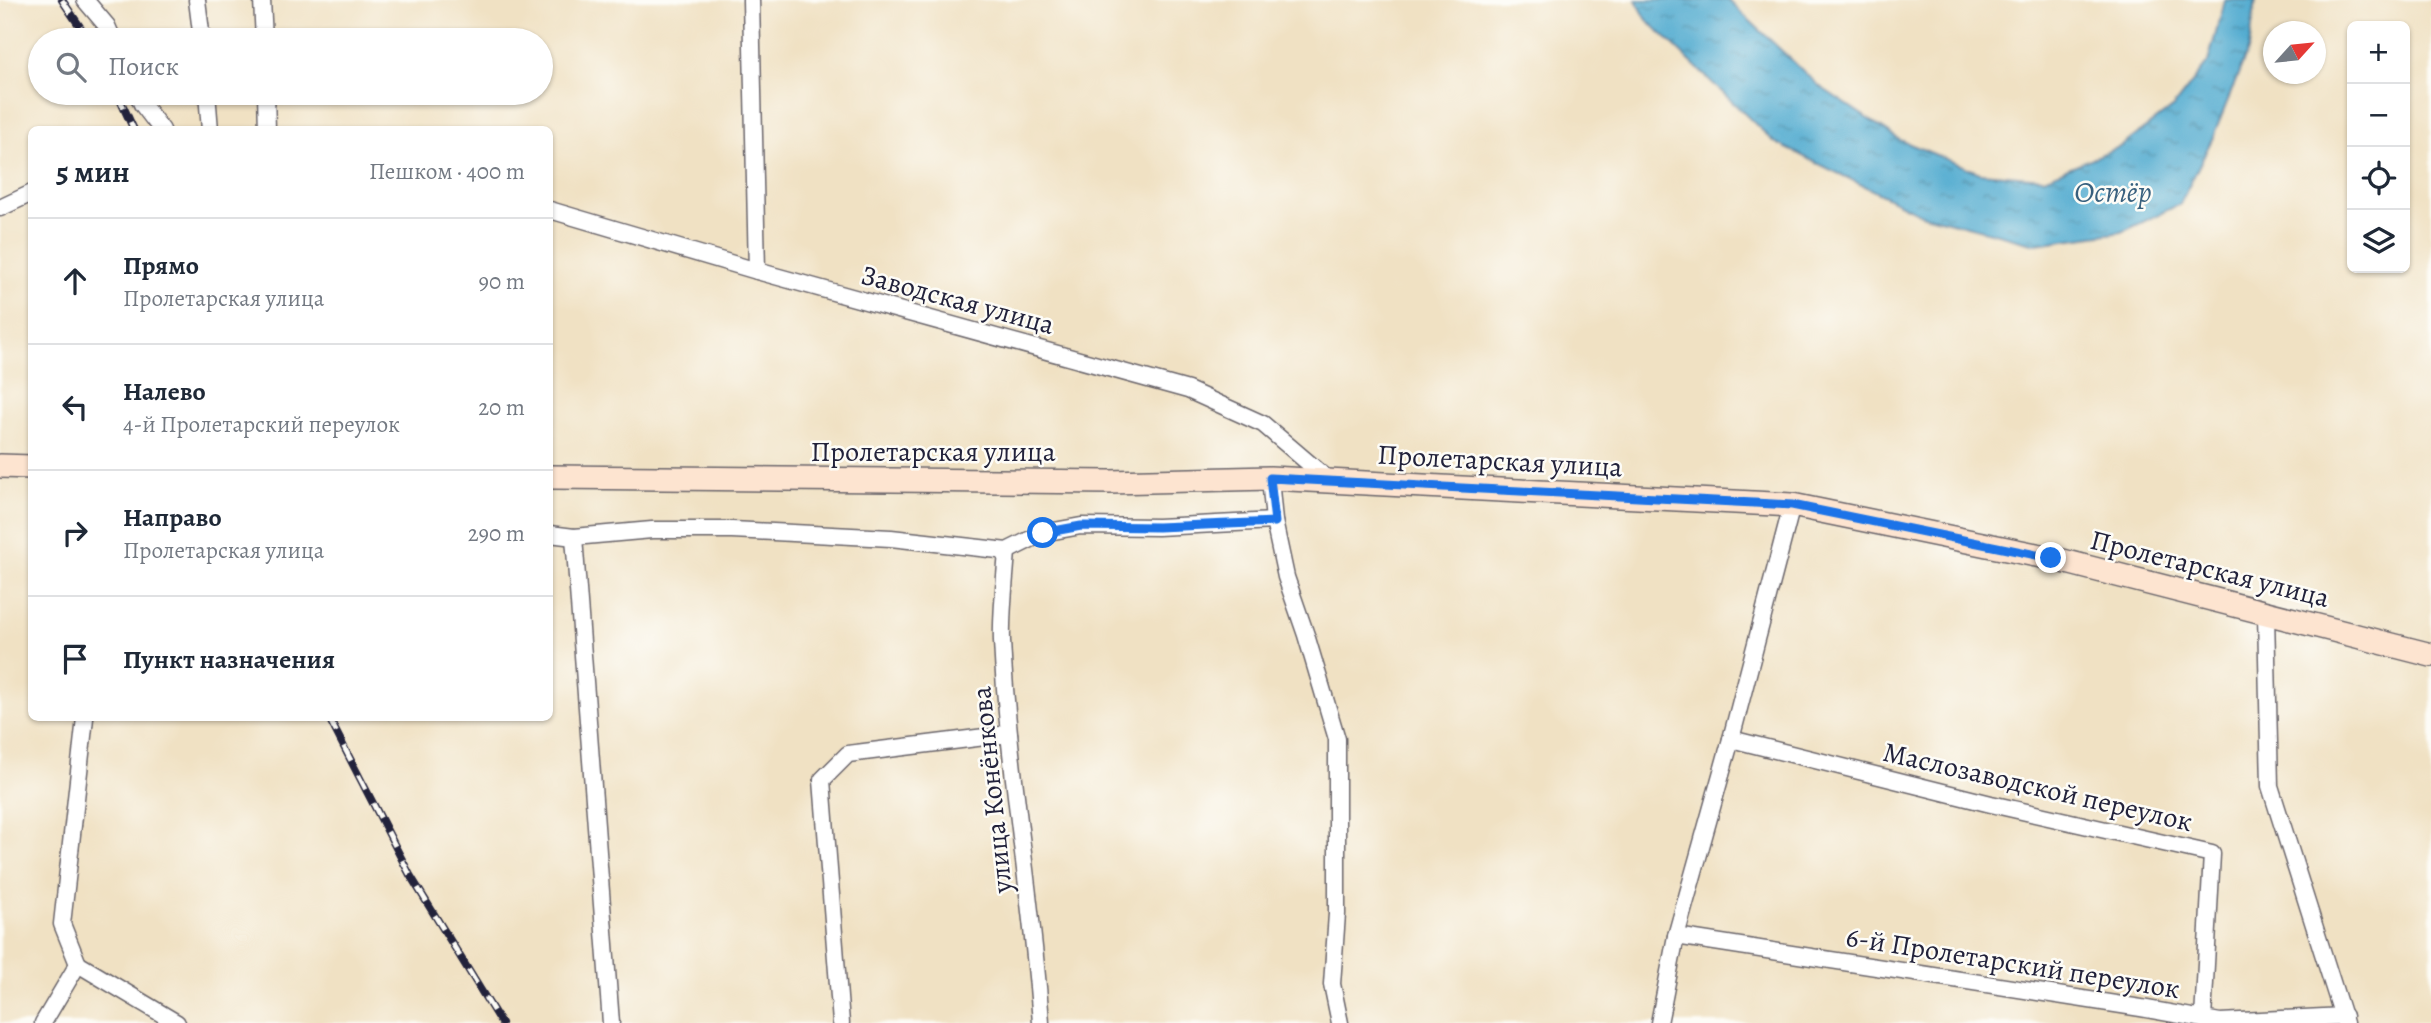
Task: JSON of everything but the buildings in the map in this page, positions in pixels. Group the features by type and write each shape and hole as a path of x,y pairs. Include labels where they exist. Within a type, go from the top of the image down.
{"main road":[{"path":"0,466 28,467"},
{"name":"Пролетарская улица","path":"553,477 1097,482 1270,478 1792,505 2051,558 2431,655"}],"street":[{"path":"85,0 108,28"},
{"path":"197,0 200,28"},
{"path":"262,0 263,28"},
{"path":"751,0 757,271"},
{"path":"143,105 159,126"},
{"path":"208,105 210,126"},
{"path":"266,105 267,126"},
{"path":"0,208 28,195"},
{"name":"Заводская улица","path":"553,211 757,271 1188,390 1263,424 1331,482"},
{"path":"1270,478 1286,577 1337,739 1337,914 1332,984 1340,1023"},
{"path":"1659,1023 1676,936 1792,505"},
{"path":"553,534 574,537 652,530 732,530 891,538 1007,551 1043,533 1081,526 1158,527 1275,522"},
{"path":"574,537 611,1023"},
{"name":"улица Конёнкова","path":"1007,551 1002,638 1009,734 1037,962 1041,1023"},
{"path":"2266,615 2270,786 2345,1020"},
{"path":"85,721 62,924 78,964 177,1023"},
{"path":"841,1023 822,780 848,754 1009,734"},
{"name":"Маслозаводской переулок","path":"1731,739 1991,804 2212,854 2203,1019"},
{"name":"6-й Пролетарский переулок","path":"1676,936 2220,1023 2345,1020"},
{"path":"43,1023 78,964"}],"water":[{"name":"Остёр","path":"1636,0 1728,0 1819,86 1900,140 1980,173 2044,178 2122,146 2173,107 2208,62 2225,0 2256,0 2249,48 2213,137 2180,204 2122,232 2036,244 1921,214 1774,142 1647,20"}],"railway":[{"path":"62,0 81,28"},
{"path":"123,105 132,126"},
{"path":"331,721 410,875 501,1023"}],"route":[{"path":"1043,533 1081,526 1158,527 1275,522 1270,478 1792,505 2051,558"}]}
